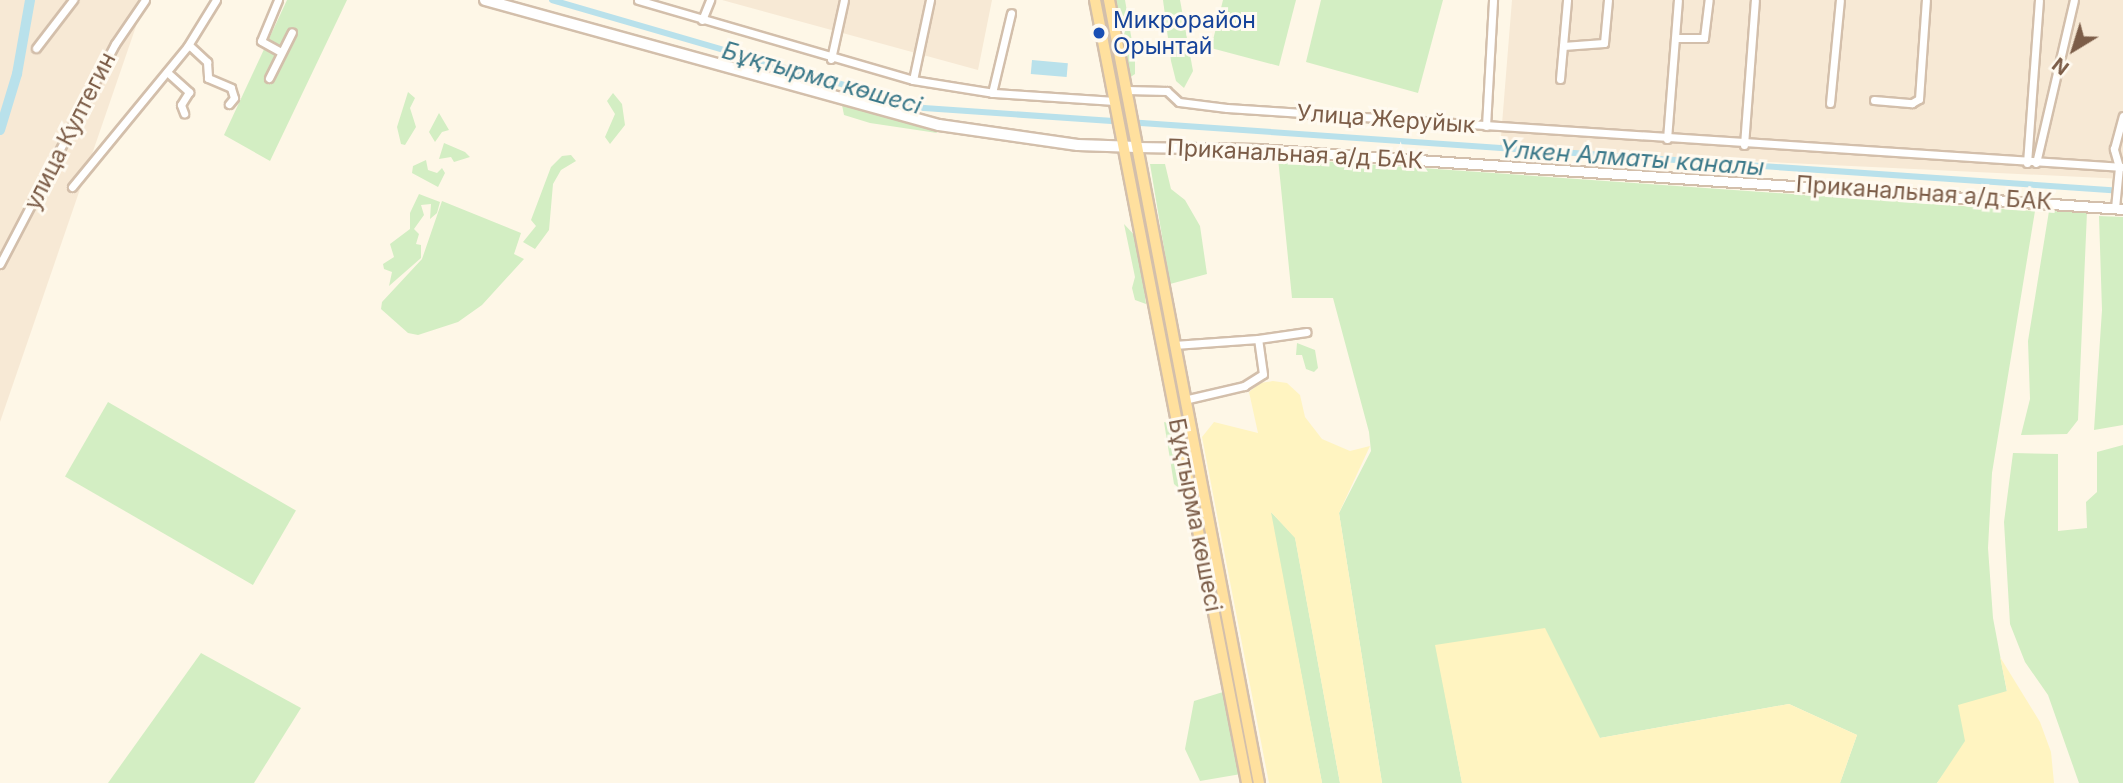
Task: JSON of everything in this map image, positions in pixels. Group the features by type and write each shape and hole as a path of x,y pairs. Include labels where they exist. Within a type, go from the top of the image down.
{"main road":[{"name":"Приканальная а/д БАК","path":"485,0 939,125 1123,148 1136,144"},
{"name":"Бұқтырма көшесі","path":"1095,0 1123,148 1158,294 1259,783"},
{"name":"Бұқтырма көшесі","path":"1109,0 1127,90 1158,294 1174,345 1184,400 1190,457 1247,783"}],"street":[{"path":"36,48 73,0"},
{"name":"улица Култегин","path":"0,264 115,44 145,0"},
{"path":"72,187 189,45 216,0"},
{"path":"278,0 261,41 281,52"},
{"path":"638,0 831,59 913,80 992,93 1116,104"},
{"path":"702,20 710,0"},
{"path":"831,59 844,0"},
{"path":"913,80 930,0"},
{"path":"1486,126 1493,0"},
{"path":"1560,79 1567,0"},
{"path":"1563,46 1604,43 1608,0"},
{"path":"1667,139 1678,0"},
{"path":"1676,38 1704,38 1709,0"},
{"path":"1744,145 1755,0"},
{"path":"1830,103 1840,0"},
{"path":"1874,100 1912,103 1919,99 1926,0"},
{"path":"2039,0 2026,163 2120,169"},
{"path":"2036,163 2074,0"},
{"path":"992,93 1011,13"},
{"path":"269,78 292,32"},
{"path":"189,45 207,62 208,78 231,88 234,98 229,104"},
{"path":"167,72 189,92 181,105 184,113"},
{"name":"Улица Жеруйык","path":"1127,90 1167,90 1179,102 1227,108 2026,163"},
{"path":"2119,208 2120,169 2114,149 2123,116"},
{"name":"Приканальная а/д БАК","path":"1136,144 1259,149 2119,208"},
{"path":"1174,345 1258,339 1306,332"},
{"path":"1184,400 1226,393 1258,378 1264,371 1258,339"}],"shaded area":[{"path":"0,0 145,0 0,422"},
{"path":"722,0 992,0 978,70"},
{"path":"1512,0 2123,0 2123,179 1500,149"}],"green space":[{"path":"287,0 347,0 270,161 224,135"},
{"path":"1111,0 1125,0 1135,59 1135,74 1129,78"},
{"path":"1163,0 1180,0 1193,71 1184,88 1176,81 1171,61"},
{"path":"1223,0 1296,0 1279,66 1211,48"},
{"path":"1321,0 1443,0 1418,93 1306,62"},
{"path":"1120,79 1158,284 1158,287 1115,80"},
{"path":"408,92 415,98 410,108 416,127 405,145 401,144 397,127"},
{"path":"613,93 622,104 625,125 610,144 605,137 615,114 607,101"},
{"path":"842,105 934,127 937,133 870,123 844,115"},
{"path":"439,113 449,130 442,132 435,142 429,132"},
{"path":"444,143 470,157 454,162 451,157 439,159"},
{"path":"571,155 576,161 561,170 553,184 549,230 535,249 523,242 536,226 531,220 551,167 562,156"},
{"path":"1278,158 2035,211 1992,473 1988,548 1993,618 2007,692 1937,783 1840,783 1857,735 1789,704 1600,738 1436,645 1462,783 1382,783 1339,513 1371,451 1369,432 1333,298 1292,298"},
{"path":"426,160 428,170 437,173 442,168 445,173 438,187 412,173 413,166"},
{"path":"1150,164 1165,164 1171,189 1185,200 1200,226 1207,274 1170,284"},
{"path":"419,194 440,202 437,213 430,219 431,204 421,205 424,215 414,229 419,234 416,244 421,245 421,258 389,286 392,272 384,269 383,264 394,257 390,244 410,229 410,213"},
{"path":"442,201 521,233 514,254 524,259 482,305 458,322 418,335 408,333 381,309 382,302 422,259"},
{"path":"2049,211 2087,212 2078,420 2067,434 2021,435 2030,399 2028,341"},
{"path":"2099,216 2123,217 2123,425 2094,430 2102,310"},
{"path":"1124,224 1138,239 1146,304 1135,300 1132,288 1135,277"},
{"path":"1161,299 1190,452 1190,453 1158,300"},
{"path":"1297,343 1315,350 1318,368 1314,372 1306,369 1302,355 1296,355"},
{"path":"108,402 296,510 253,585 65,476"},
{"path":"1164,422 1171,424 1183,492 1174,484"},
{"path":"2123,445 2123,783 2079,783 2048,695 2025,662 2010,624 2004,522 2013,453 2058,454 2058,531 2087,528 2086,502 2097,492 2097,452"},
{"path":"1192,462 1255,783 1251,783"},
{"path":"1270,511 1295,537 1340,783 1322,783"},
{"path":"201,653 301,708 254,783 108,783"},
{"path":"1223,692 1241,774 1200,781 1185,749 1194,701"}],"sand":[{"path":"1260,383 1287,383 1300,395 1305,417 1322,439 1350,451 1370,446 1339,513 1382,783 1340,783 1295,538 1271,512 1322,783 1269,783 1202,437 1214,422 1258,433 1249,392"},
{"path":"1545,628 1600,738 1789,704 1857,735 1840,783 1462,783 1435,645"},
{"path":"2000,657 2040,722 2051,752 2054,783 1937,783 1965,741 1958,705 2007,691"}],"water":[{"path":"1032,60 1068,63 1067,77 1031,74"}],"waterway":[{"path":"0,130 17,74 30,0"},
{"name":"Үлкен Алматы каналы","path":"552,0 924,108 2123,191"}],"place":[{"name":"Микрорайон Орынтай","path":"1099,33"}]}
